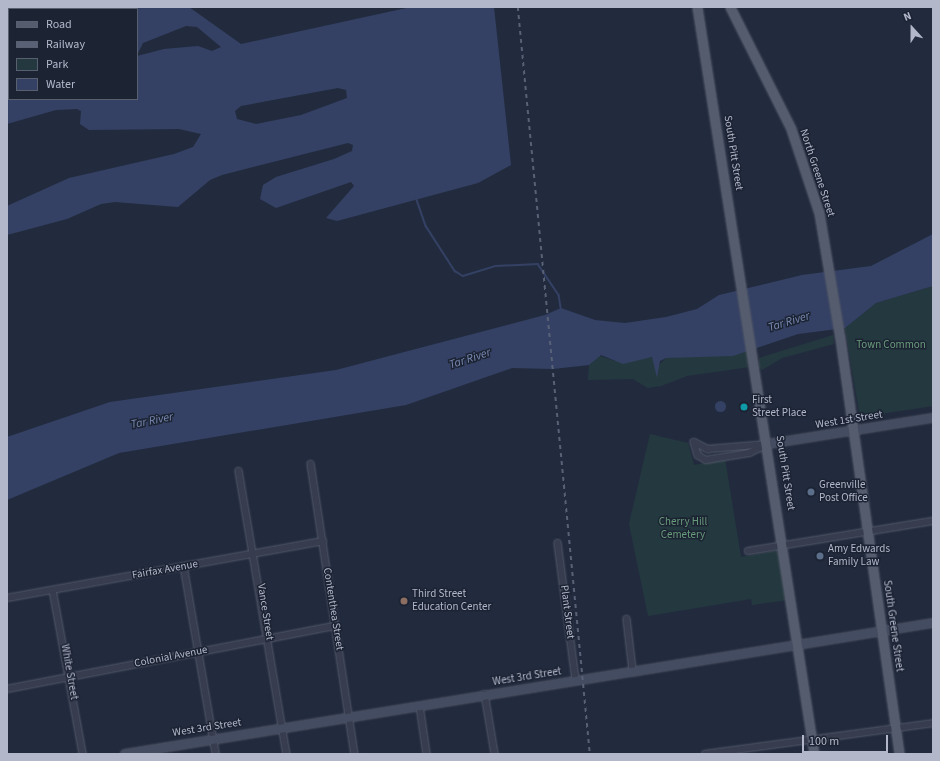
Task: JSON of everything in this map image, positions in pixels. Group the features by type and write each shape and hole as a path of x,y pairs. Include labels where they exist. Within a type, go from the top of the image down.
{"main road":[{"name":"South Pitt Street","path":"697,7 756,364 799,644 814,754"},
{"name":"North Greene Street","path":"730,7 780,105 819,213 840,338 853,430"},
{"name":"South Greene Street","path":"853,430 899,754"}],"street":[{"name":"West 1st Street","path":"768,444 933,418"},
{"path":"694,442 706,448 768,444 736,455 706,460 700,457 694,442"},
{"path":"734,445 736,455"},
{"path":"700,457 706,448"},
{"name":"Contenthea Street","path":"311,464 355,754"},
{"name":"Vance Street","path":"239,472 270,639 287,754"},
{"path":"748,550 933,521"},
{"name":"Fairfax Avenue","path":"7,598 323,541"},
{"name":"Plant Street","path":"558,543 576,680"},
{"path":"184,566 216,754"},
{"name":"White Street","path":"53,590 70,676 83,754"},
{"path":"627,619 633,670"},
{"name":"West 3rd Street","path":"125,754 213,738 933,623"},
{"name":"Colonial Avenue","path":"7,689 335,626"},
{"path":"486,694 495,754"},
{"path":"420,706 427,754"},
{"path":"705,754 895,726 933,723"}],"green space":[{"name":"Town Common","path":"933,286 933,406 860,417 845,328 876,303"},
{"path":"833,335 834,344 782,358 762,370 759,366 759,358"},
{"path":"747,350 750,367 687,376 661,386 648,388 633,379 588,380 589,365 597,355 615,361 652,357 659,365 666,358"},
{"name":"Cherry Hill Cemetery","path":"650,434 688,443 694,465 725,459 741,557 779,550 788,600 752,605 751,599 648,616 629,524"}],"water":[{"path":"7,7 189,7 241,44 411,7 494,7 511,165 478,183 337,221 326,218 354,186 351,182 276,208 260,199 263,185 276,177 334,159 352,151 353,145 348,143 222,175 210,180 178,207 115,202 101,204 67,219 7,235 7,206 69,178 174,154 193,147 201,134 179,129 89,130 80,124 81,111 77,109 56,110 7,124 7,93 8,100 138,100 138,56 164,49 198,46 212,51 221,47 197,27 186,26 143,43 138,53 138,8 8,8 7,69","holes":["338,88 346,90 347,98 301,115 256,124 237,119 235,111 241,106"]},
{"name":"Tar River","path":"933,234 933,286 876,303 845,328 798,334 733,356 666,358 660,361 657,378 652,357 623,364 601,355 589,365 553,369 512,368 406,405 119,453 7,500 7,437 110,402 336,370 545,315 561,308 595,320 625,323 666,317 697,309 719,295 802,275 871,266"},
{"path":"720,400 724,402 726,406 724,410 720,412 716,410 714,406 716,402"}],"waterway":[{"path":"416,197 426,226 455,271 463,276 496,266 538,264 559,295 561,308"}],"railway":[{"path":"518,7 590,754"}],"place":[{"name":"First Street Place","path":"744,407"},
{"name":"Greenville Post Office","path":"811,492"},
{"name":"Amy Edwards Family Law","path":"820,556"},
{"name":"Third Street Education Center","path":"404,601"}]}
